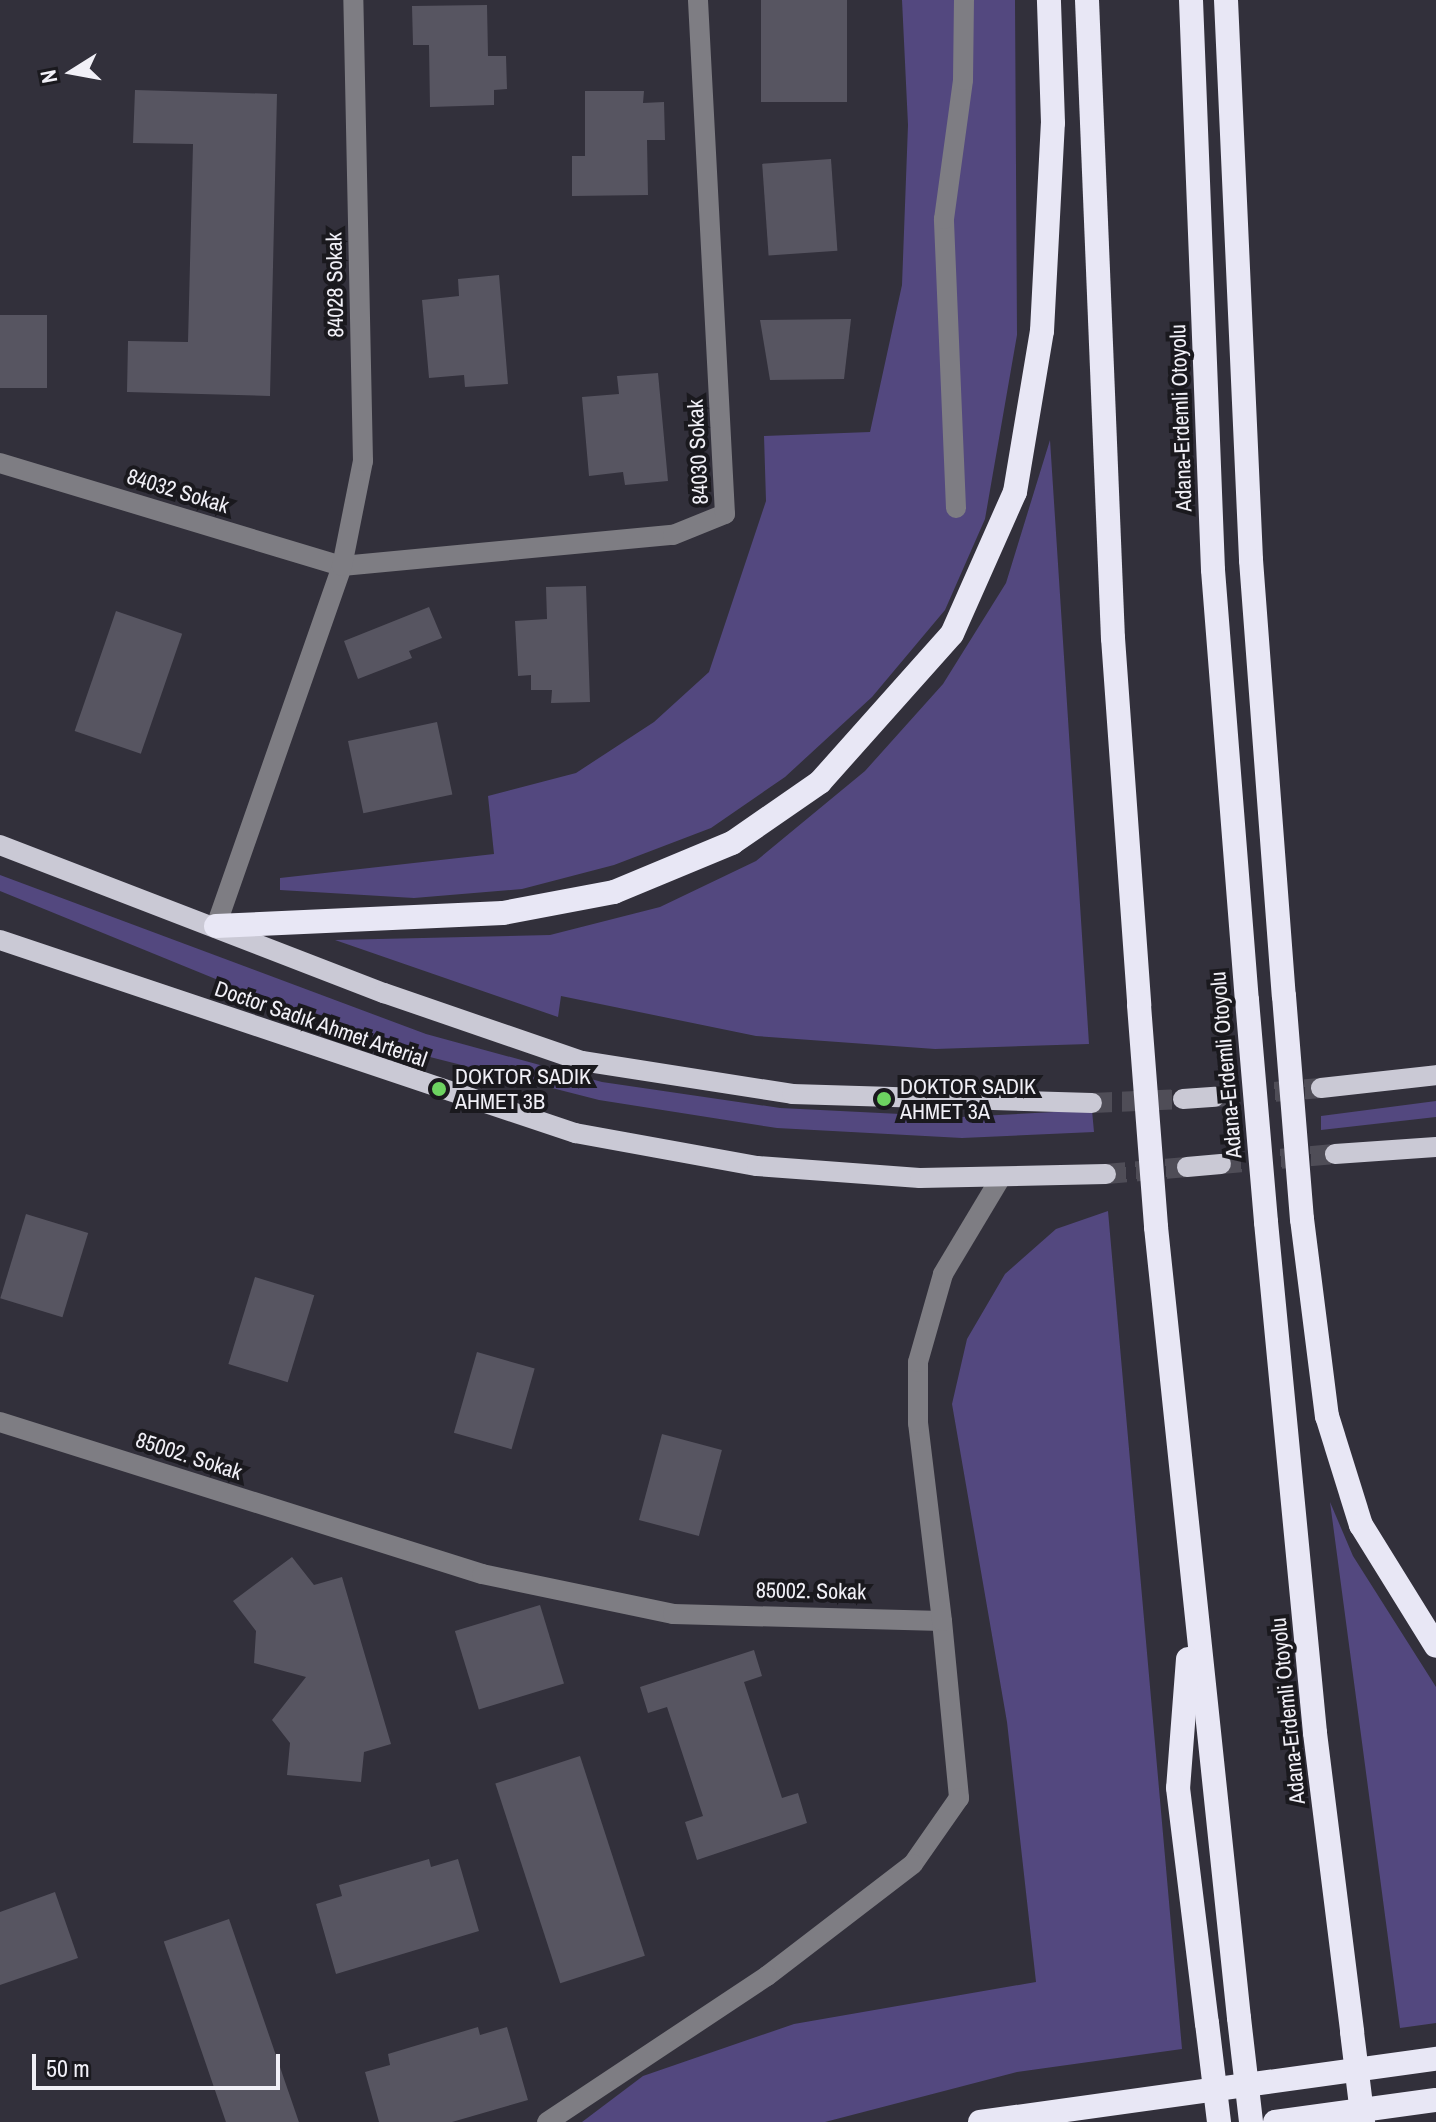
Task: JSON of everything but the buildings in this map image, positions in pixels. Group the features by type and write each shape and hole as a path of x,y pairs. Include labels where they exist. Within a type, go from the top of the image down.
{"highway":[{"path":"216,926 503,913 614,892 732,843 820,782 952,634 1015,492 1042,331 1053,123 1049,0"},
{"path":"1087,0 1113,638 1156,1227 1193,1601 1251,2122"},
{"name":"Adana-Erdemli Otoyolu","path":"1191,0 1213,570 1247,1000 1315,1733 1363,2122"},
{"path":"1226,0 1251,560 1302,1219 1327,1416 1361,1525 1436,1646"},
{"path":"1193,1601 1178,1788 1219,2122"},
{"path":"980,2122 1436,2059"},
{"path":"1275,2122 1436,2100"}],"main road":[{"path":"0,845 582,1061 792,1094 1092,1103"},
{"name":"Doctor Sadık Ahmet Arterial","path":"0,940 575,1133 757,1166 1001,1177 1106,1174"},
{"path":"1321,1088 1436,1075"},
{"path":"1183,1099 1215,1097"},
{"path":"1335,1154 1436,1147"},
{"path":"1187,1167 1221,1164"}],"street":[{"name":"84028 Sokak","path":"216,926 342,566 363,461 353,0"},
{"name":"84030 Sokak","path":"342,566 673,535 725,514 698,0"},
{"path":"956,508 944,219 963,80 964,0"},
{"name":"84032 Sokak","path":"0,463 342,566"},
{"path":"547,2122 767,1976 913,1864 959,1798 918,1423 918,1362 943,1274 1001,1177"},
{"name":"85002. Sokak","path":"0,1422 496,1577 673,1614 942,1621"}],"shaded area":[{"path":"902,0 1015,0 1017,335 985,519 945,610 872,697 785,777 711,828 614,865 522,889 414,898 280,890 280,878 494,854 488,796 576,773 654,722 709,672 766,501 764,436 870,432 902,285 908,125"},
{"path":"1050,440 1089,1044 935,1049 756,1036 561,996 558,1017 335,940 550,935 660,907 756,861 865,771 943,684 1006,583"},
{"path":"0,875 426,1034 602,1082 780,1108 961,1117 1092,1110 1094,1132 962,1138 777,1128 599,1100 422,1055 250,993 0,891"},
{"path":"1436,1101 1436,1117 1321,1130 1321,1116"},
{"path":"1108,1211 1182,2049 1017,2072 825,2122 582,2122 643,2076 794,2024 1036,1982 1007,1722 952,1404 967,1339 1005,1274 1056,1229"},
{"path":"1330,1502 1353,1556 1436,1687 1436,2023 1400,2028"}],"tunnel":[{"path":"1215,1097 1321,1088"},
{"path":"1092,1103 1183,1099"},
{"path":"1221,1164 1335,1154"},
{"path":"1106,1174 1187,1167"}],"place":[{"name":"DOKTOR SADIK AHMET 3B","path":"439,1089"},
{"name":"DOKTOR SADIK AHMET 3A","path":"884,1099"}]}
